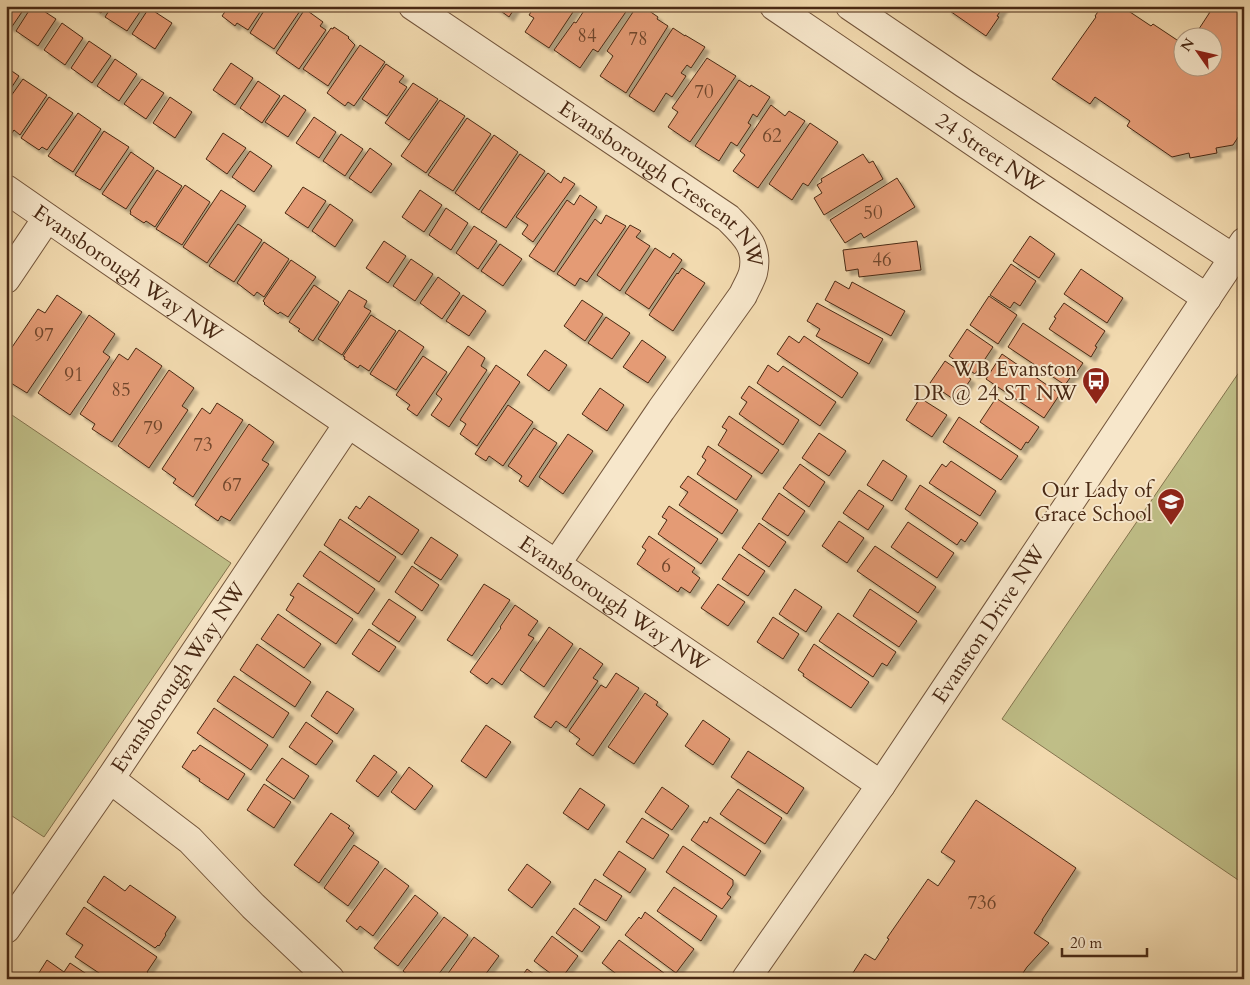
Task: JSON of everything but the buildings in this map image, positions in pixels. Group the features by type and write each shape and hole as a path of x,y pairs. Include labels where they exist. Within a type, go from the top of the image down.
{"street":[{"name":"Evansborough Crescent NW","path":"413,6 728,218 746,236 755,254 753,274 743,294 557,563"},
{"name":"24 Street NW","path":"774,6 1206,298"},
{"name":"24 Street NW","path":"850,6 965,84 1238,250"},
{"name":"Evansborough Way NW","path":"6,189 348,424 557,563 881,784"},
{"path":"6,279 47,218"},
{"name":"Evanston Drive NW","path":"746,979 881,784 1238,250"},
{"name":"Evansborough Way NW","path":"6,929 110,779 348,424"},
{"path":"110,779 190,840 254,906 330,979"}],"shaded area":[{"path":"1244,365 1244,884 1002,719"},
{"path":"6,411 231,563 44,837 6,812"}],"place":[{"name":"WB Evanston DR @ 24 ST NW","path":"1096,405"},
{"name":"Our Lady of Grace School","path":"1171,526"}]}
